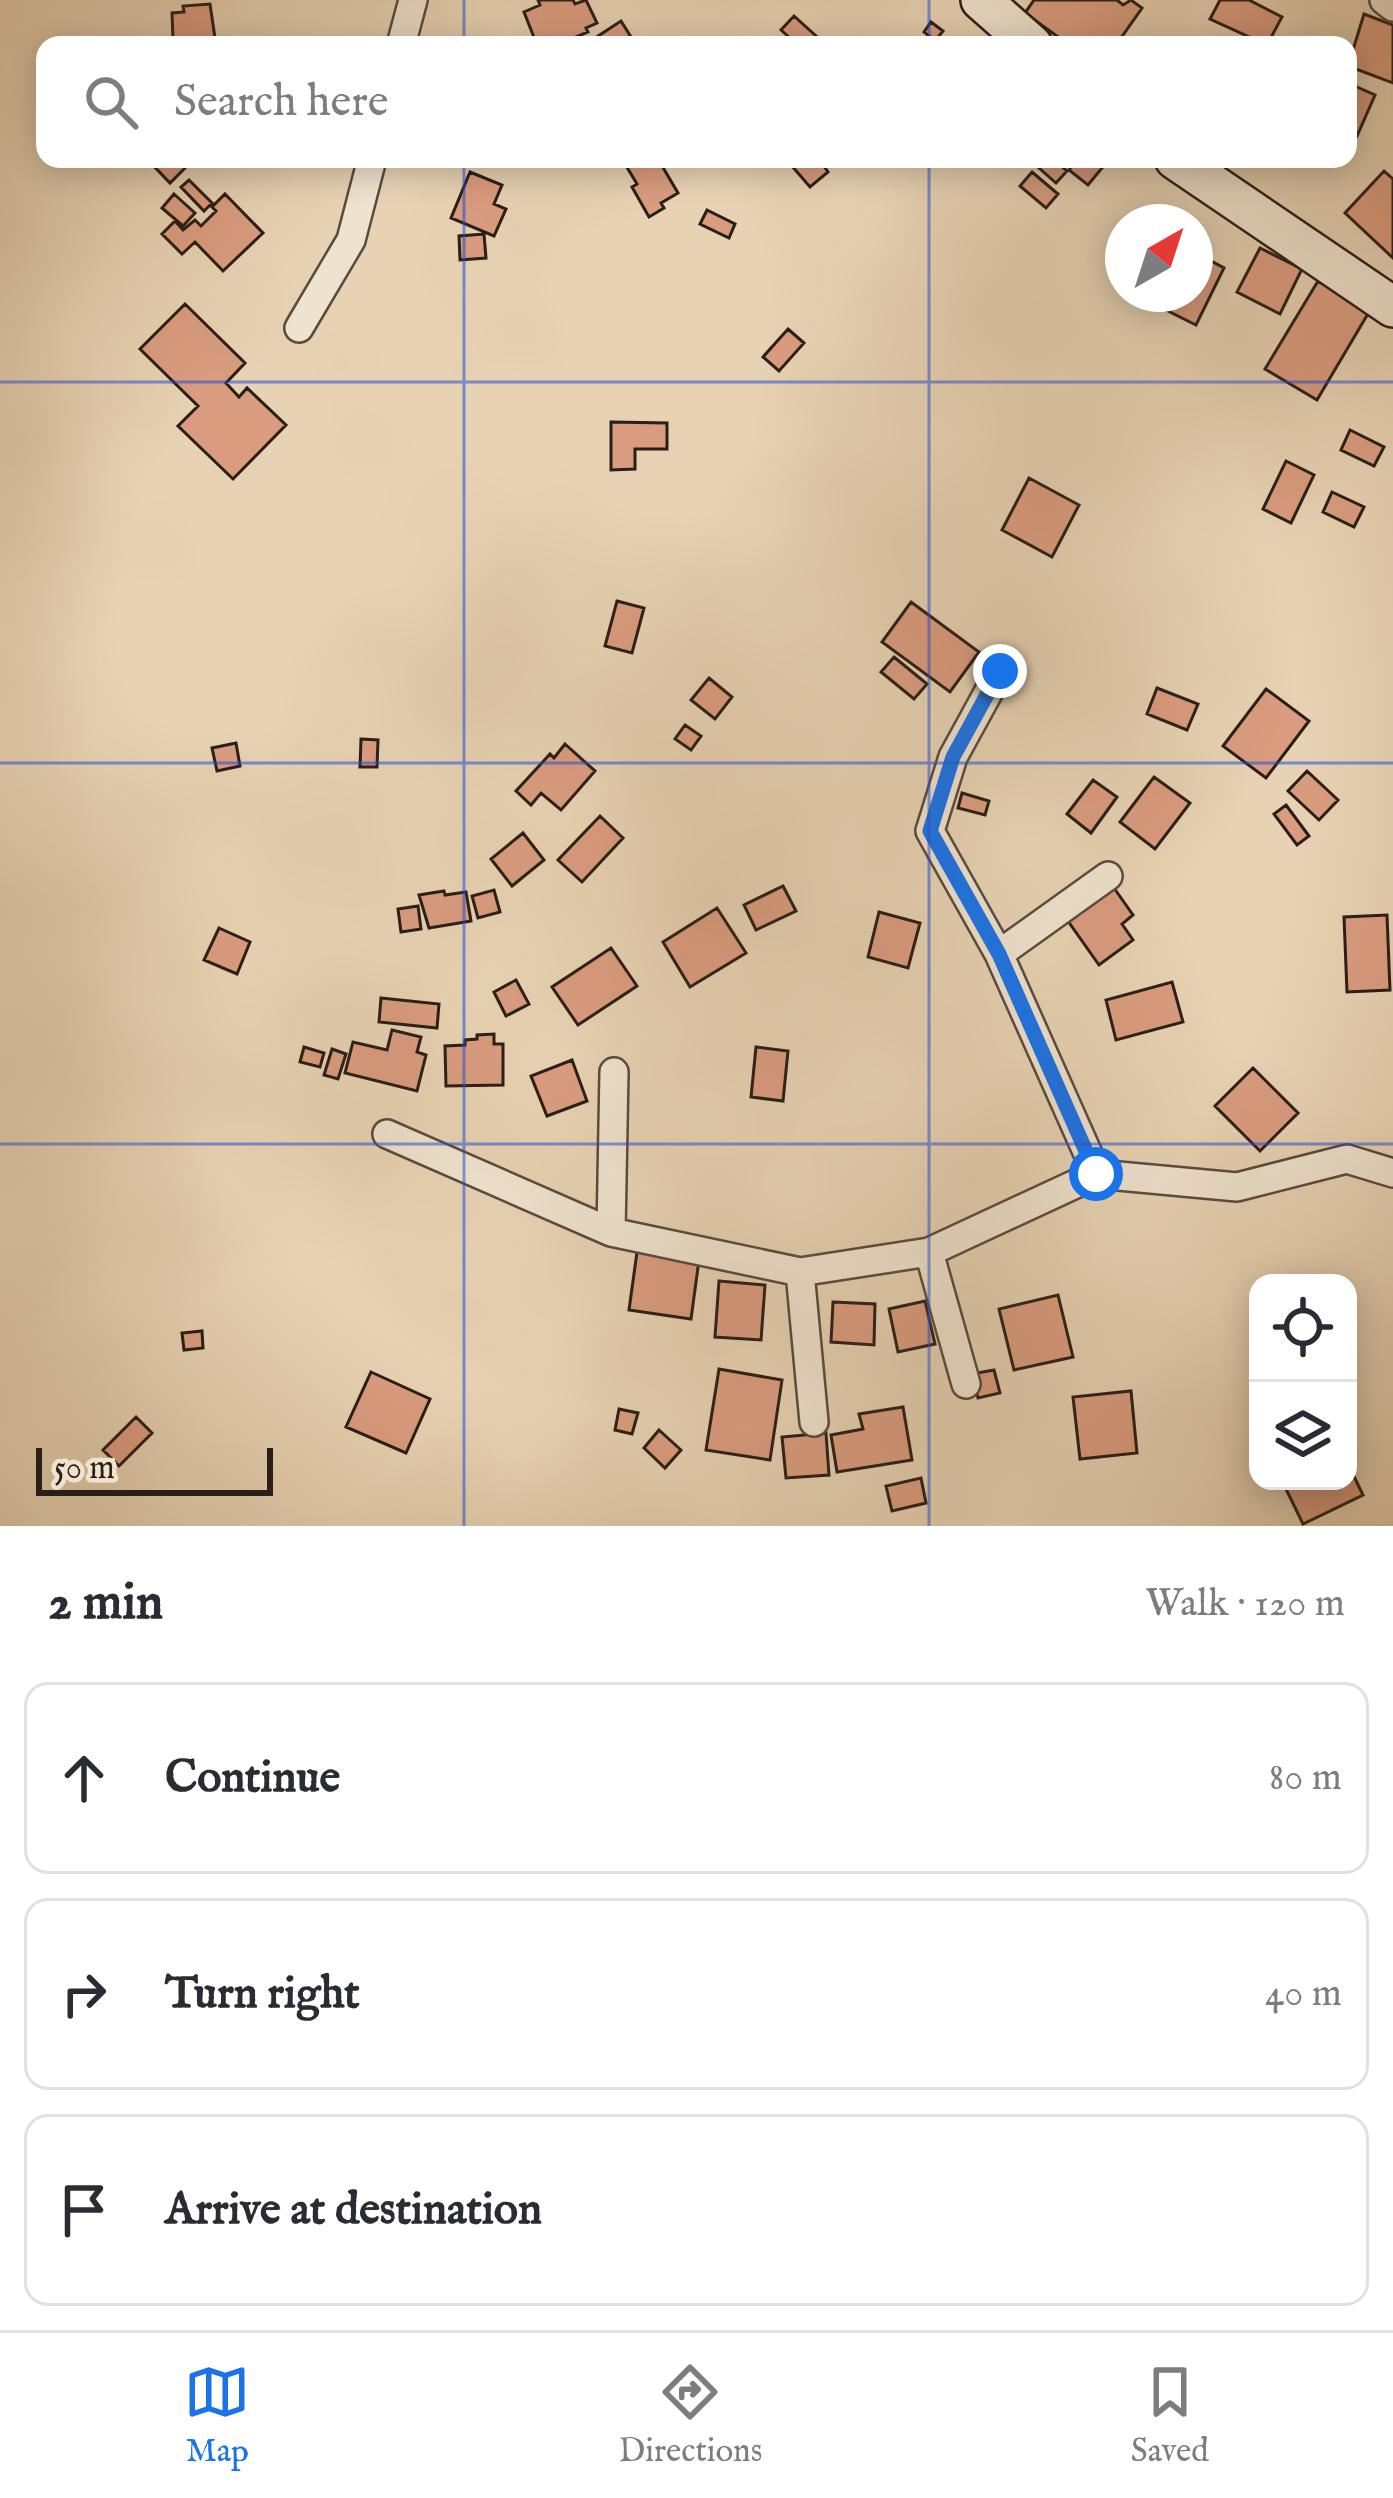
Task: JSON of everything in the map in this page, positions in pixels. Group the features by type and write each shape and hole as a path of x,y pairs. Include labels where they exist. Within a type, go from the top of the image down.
{"main road":[{"path":"981,0 1023,36"},
{"path":"1188,168 1393,308"}],"street":[{"path":"403,36 413,0"},
{"path":"1384,0 1393,7"},
{"path":"299,328 351,240 370,168"},
{"path":"1000,671 953,757 930,831 999,954 1096,1174"},
{"path":"999,954 1108,876"},
{"path":"611,1232 614,1072"},
{"path":"387,1134 611,1232 800,1272 929,1252 1096,1174 1237,1187 1347,1160 1393,1173"},
{"path":"929,1252 966,1384"},
{"path":"800,1272 814,1422"}],"building":[{"path":"538,0 573,0 575,4 586,0 597,23 578,36 533,36 524,12 540,5"},
{"path":"1034,0 1117,0 1123,5 1131,0 1142,8 1122,36 1057,36 1025,13"},
{"path":"1220,0 1249,0 1282,17 1272,36 1247,36 1210,19"},
{"path":"210,4 215,36 173,36 172,13 184,12 183,6"},
{"path":"1364,14 1393,25 1393,83 1357,69 1357,37"},
{"path":"794,16 816,36 788,36 781,30"},
{"path":"621,21 630,36 598,36"},
{"path":"931,22 943,31 939,36 924,32"},
{"path":"1357,87 1375,95 1357,136"},
{"path":"156,168 185,168 170,183"},
{"path":"627,168 663,168 678,193 649,217 632,187 637,184"},
{"path":"794,168 825,168 828,172 810,187"},
{"path":"1039,168 1067,171 1056,183"},
{"path":"1070,168 1102,168 1088,185"},
{"path":"1384,171 1393,179 1393,258 1345,213"},
{"path":"470,172 502,185 494,204 506,209 494,236 451,218"},
{"path":"1032,172 1058,194 1046,208 1020,186"},
{"path":"189,180 212,203 204,211 181,187"},
{"path":"174,194 195,213 183,226 162,208"},
{"path":"225,194 263,233 223,271 195,242 182,254 162,234 175,221 183,230 195,220 201,226"},
{"path":"707,210 735,224 729,238 700,224"},
{"path":"484,234 486,258 460,260 459,236"},
{"path":"1260,248 1302,269 1280,314 1237,292"},
{"path":"1213,262 1224,268 1213,290"},
{"path":"1318,281 1369,312 1317,400 1265,369"},
{"path":"185,304 245,363 226,383 239,397 247,388 286,425 233,479 178,426 198,406 140,349"},
{"path":"1170,312 1202,312 1196,325"},
{"path":"788,329 804,343 779,371 763,357"},
{"path":"611,422 667,423 667,449 635,449 635,469 611,470"},
{"path":"1350,430 1384,447 1374,466 1341,450"},
{"path":"1286,461 1314,475 1291,523 1263,509"},
{"path":"1029,478 1079,505 1052,557 1002,530"},
{"path":"1332,492 1364,507 1354,527 1323,512"},
{"path":"617,601 644,608 632,653 605,646"},
{"path":"911,602 979,652 950,692 882,642"},
{"path":"894,657 927,684 914,699 881,672"},
{"path":"709,678 732,697 715,719 691,700"},
{"path":"1157,688 1198,704 1187,730 1147,714"},
{"path":"1266,689 1309,721 1266,778 1223,746"},
{"path":"685,725 701,736 691,750 675,739"},
{"path":"361,739 378,740 377,767 360,767"},
{"path":"236,743 240,766 217,771 212,748"},
{"path":"565,744 595,771 561,810 541,793 531,805 516,791"},
{"path":"1307,771 1338,800 1319,820 1288,791"},
{"path":"1154,777 1190,803 1155,849 1120,822"},
{"path":"1093,780 1117,797 1091,833 1067,814"},
{"path":"962,793 989,801 985,815 958,808"},
{"path":"1286,805 1309,836 1297,845 1274,814"},
{"path":"600,816 623,838 582,882 558,860"},
{"path":"523,833 544,860 512,886 491,859"},
{"path":"783,886 796,911 756,930 744,905"},
{"path":"1114,888 1133,915 1122,924 1133,940 1099,965 1068,921"},
{"path":"494,890 500,912 478,918 472,896"},
{"path":"444,891 445,895 466,892 471,921 429,928 419,895"},
{"path":"418,906 421,929 401,932 398,909"},
{"path":"717,908 746,953 690,987 663,942"},
{"path":"879,912 920,923 908,968 868,957"},
{"path":"1387,915 1390,990 1347,992 1344,917"},
{"path":"219,928 250,942 237,974 204,960"},
{"path":"611,948 637,986 578,1025 552,987"},
{"path":"516,980 529,1004 506,1016 494,992"},
{"path":"1172,982 1183,1022 1116,1040 1106,1000"},
{"path":"381,998 439,1004 437,1028 379,1022"},
{"path":"392,1030 421,1037 417,1052 426,1055 417,1091 345,1073 353,1042 387,1050"},
{"path":"494,1034 494,1044 503,1044 503,1085 446,1086 445,1046 465,1045 465,1040 477,1039 477,1035"},
{"path":"304,1047 324,1053 320,1067 300,1062"},
{"path":"756,1047 788,1051 783,1101 751,1097"},
{"path":"332,1049 346,1054 338,1079 324,1075"},
{"path":"572,1060 587,1101 547,1116 531,1076"},
{"path":"1253,1068 1298,1113 1260,1151 1215,1106"},
{"path":"637,1252 699,1260 691,1319 629,1310"},
{"path":"719,1281 765,1285 761,1340 715,1337"},
{"path":"1058,1295 1073,1357 1014,1370 999,1309"},
{"path":"925,1301 935,1344 898,1352 889,1309"},
{"path":"833,1302 875,1304 874,1345 831,1342"},
{"path":"202,1331 203,1348 184,1350 182,1333"},
{"path":"719,1369 782,1380 770,1460 706,1450"},
{"path":"994,1370 1000,1393 978,1398 972,1374"},
{"path":"371,1372 430,1399 406,1453 346,1427"},
{"path":"1131,1391 1137,1453 1080,1459 1073,1397"},
{"path":"903,1407 912,1460 837,1472 831,1435 863,1429 859,1414"},
{"path":"619,1409 638,1413 632,1434 615,1430"},
{"path":"136,1417 152,1433 119,1466 103,1450"},
{"path":"659,1430 681,1450 665,1468 644,1448"},
{"path":"826,1433 829,1475 786,1478 782,1437"},
{"path":"921,1478 926,1503 892,1511 886,1486"},
{"path":"1357,1483 1363,1495 1303,1524 1286,1490 1357,1490"}],"route":[{"path":"1000,671 953,757 930,831 999,954 1096,1174"}]}
